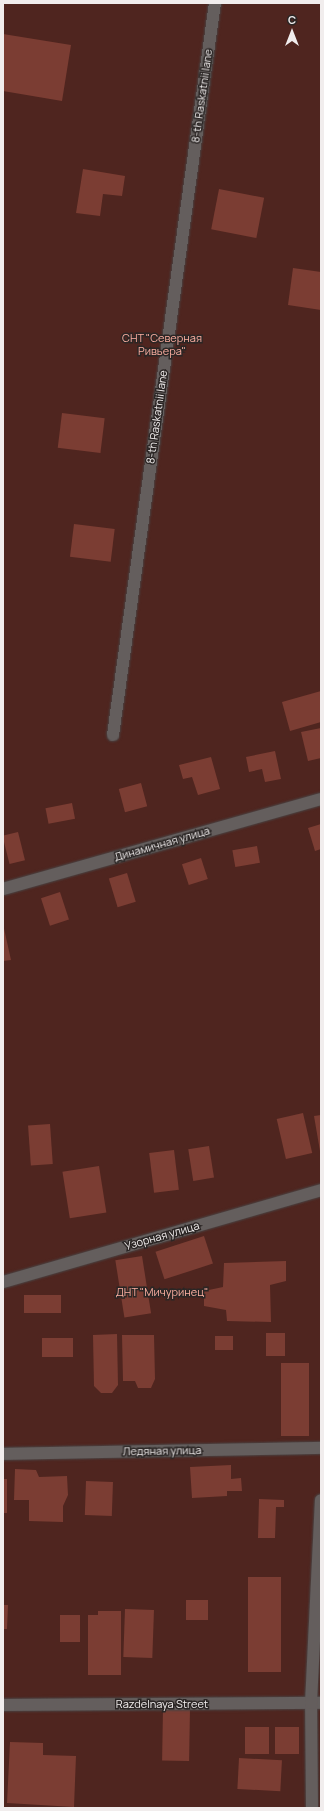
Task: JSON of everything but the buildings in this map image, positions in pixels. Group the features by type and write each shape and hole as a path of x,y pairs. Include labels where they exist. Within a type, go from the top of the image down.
{"street":[{"name":"8-th Raskatnii lane","path":"113,735 215,3"},
{"name":"Динамичная улица","path":"3,889 321,799"},
{"name":"Узорная улица","path":"3,1282 321,1190"},
{"name":"Ледяная улица","path":"3,1454 321,1448"},
{"path":"312,1808 321,1500"},
{"name":"Razdelnaya Street","path":"3,1705 316,1703"}],"green space":[{"path":"3,3 321,3 321,1808 3,1808"}],"park label":[{"name":"СНТ \"Северная Ривьера\"","path":"162,345"},
{"name":"ДНТ \"Мичуринец\"","path":"162,1292"}]}
